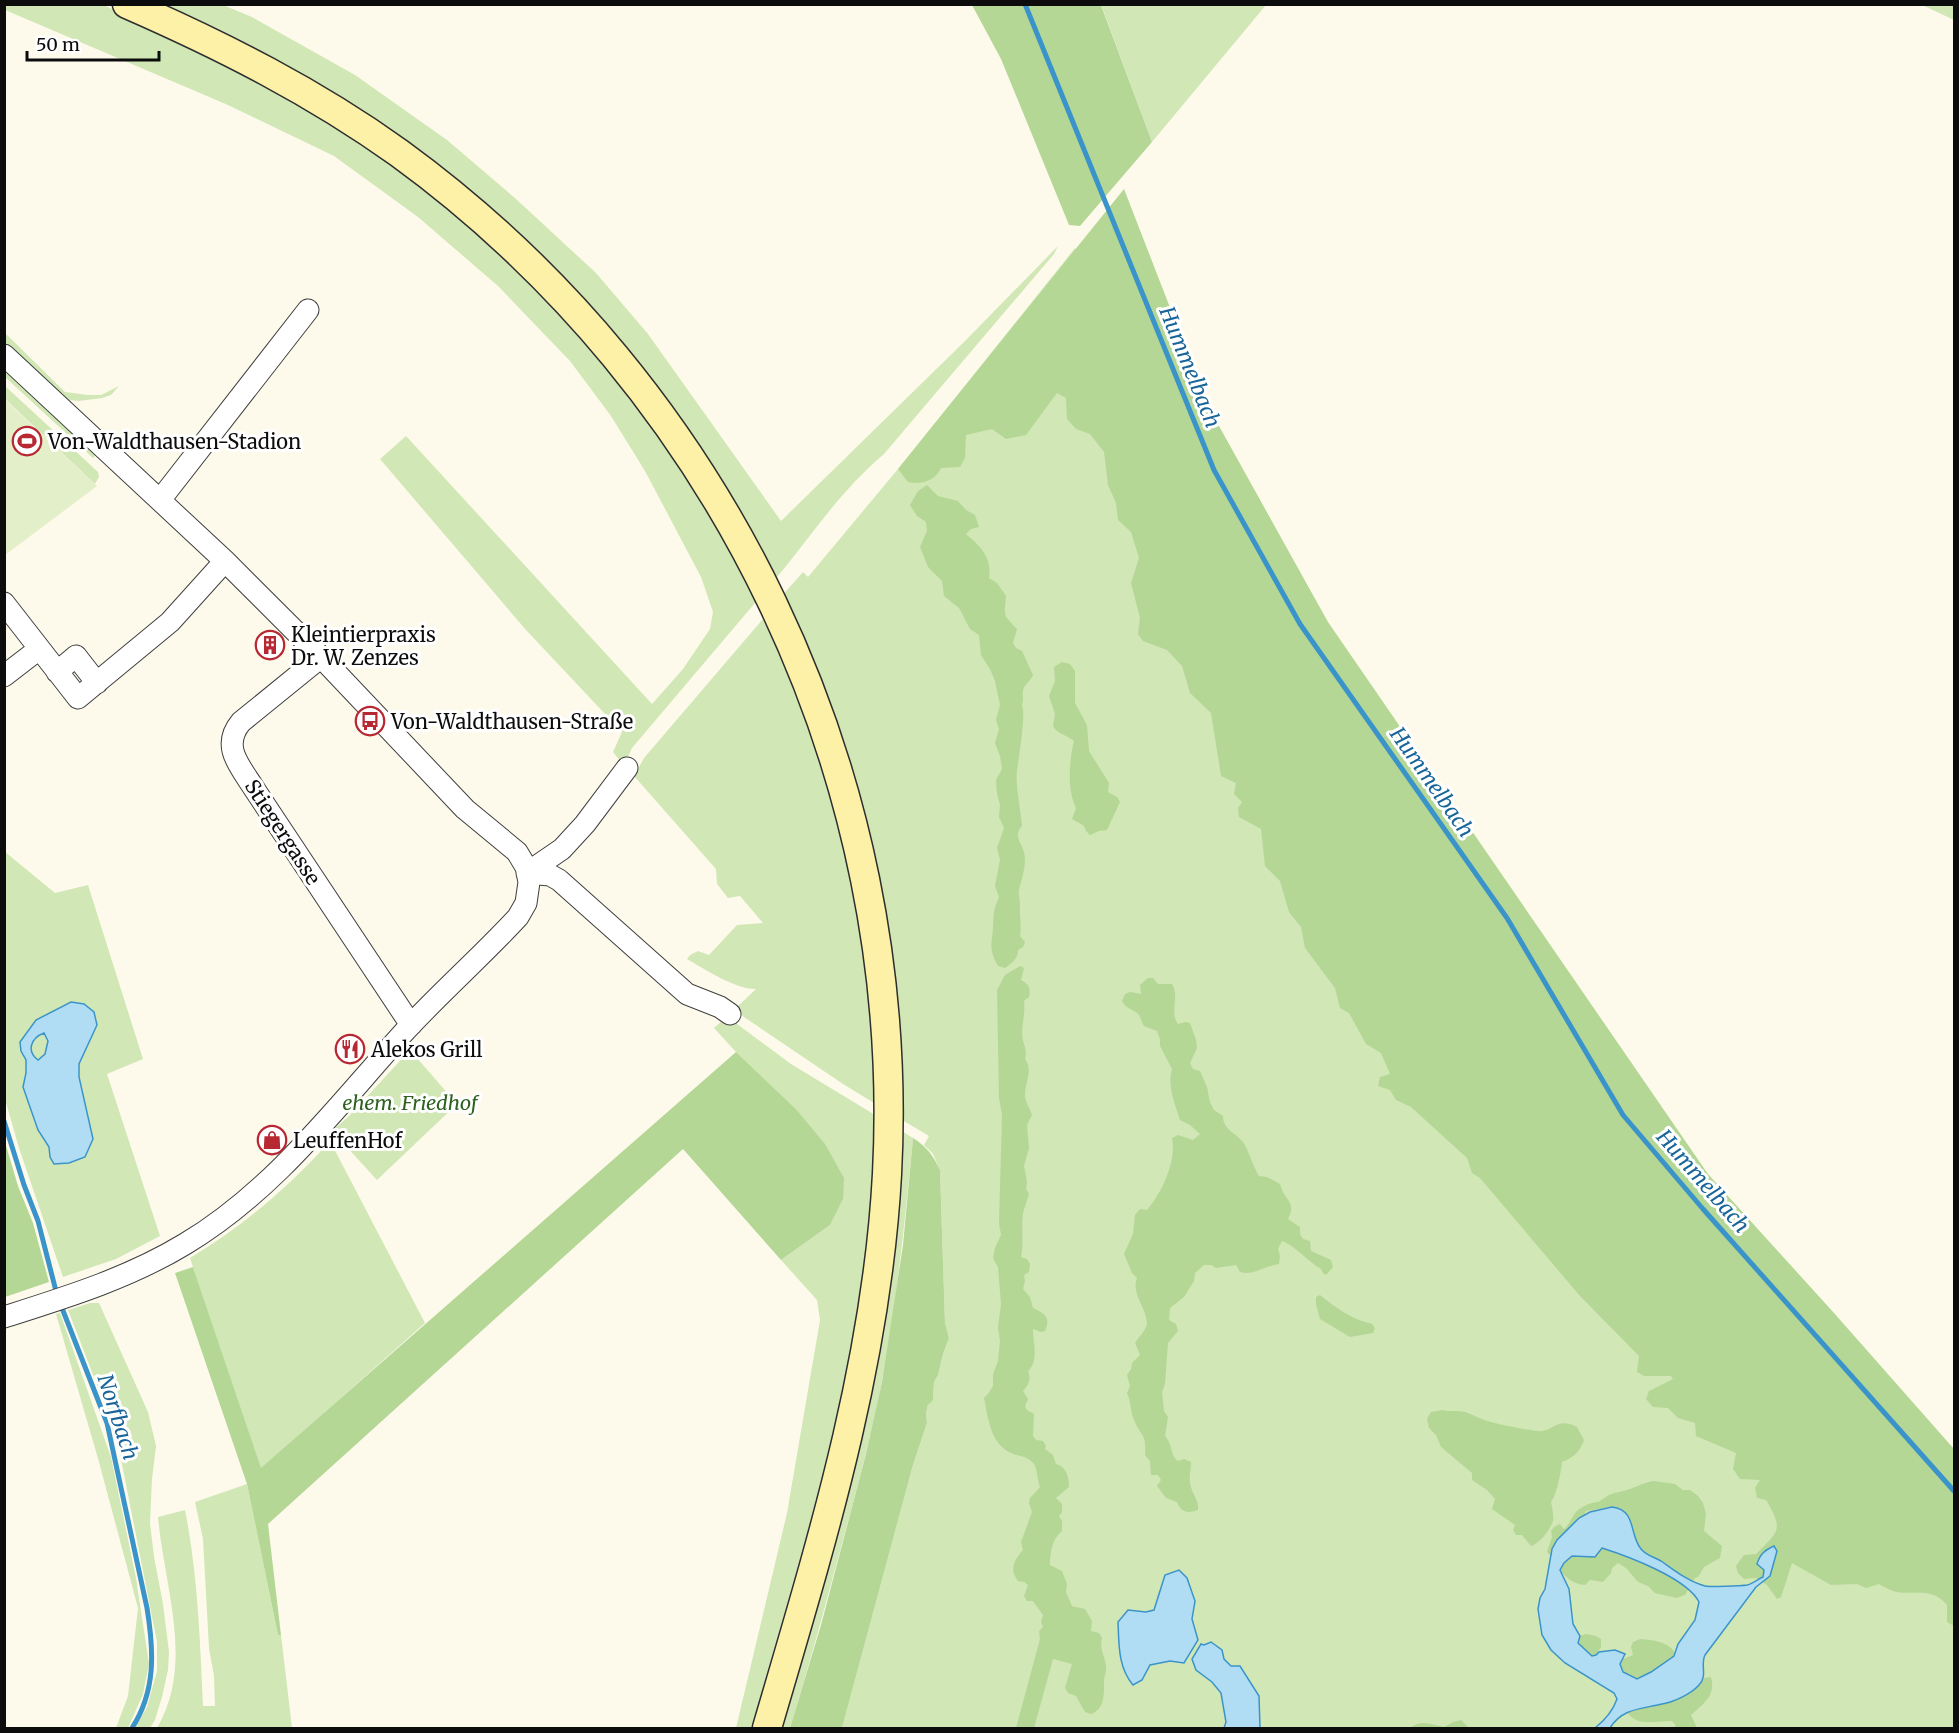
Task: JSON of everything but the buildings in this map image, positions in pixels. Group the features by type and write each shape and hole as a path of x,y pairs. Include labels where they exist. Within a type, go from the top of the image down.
{"main road":[{"path":"127,4 220,46 282,78 340,113 462,201 549,282 618,358 664,419 706,482 755,568 788,634 812,692 847,801 875,930 884,1003 888,1064 887,1170 880,1256 870,1330 854,1411 821,1543 767,1728"}],"street":[{"path":"160,500 308,310"},
{"path":"4,355 225,561 321,657 465,809 517,852 528,882 525,903 518,917 411,1025 308,1141 252,1195 215,1224 165,1256 99,1286 4,1317"},
{"path":"4,603 78,698 170,622 225,561"},
{"path":"4,676 39,649"},
{"name":"Stiegergasse","path":"321,657 241,722 233,735 232,750 255,790 411,1025"},
{"path":"528,882 585,824 627,768"},
{"path":"528,882 550,875 559,880 687,994 720,1007 730,1014"}],"green space":[{"path":"1101,4 1266,5 1152,142"},
{"path":"4,5 103,5 179,37 367,142 491,240 644,405 760,597 632,748 624,766 613,752 622,732 526,630 380,459 406,436 652,704 683,669 710,629 713,612 701,577 645,471 611,416 570,361 498,286 418,217 334,156 228,105 5,10"},
{"path":"150,5 223,5 252,17 355,75 447,140 516,199 596,273 648,334 781,521 965,341 1058,246 1054,254 884,454 839,500 773,582 510,232"},
{"path":"972,5 1101,5 1152,142 1080,226 1069,225 1001,59"},
{"path":"1922,5 1954,5 1954,20"},
{"path":"1124,189 1209,408 1328,622 1708,1174 1954,1449 1954,1626 1947,1622 1947,1605 1936,1596 1897,1592 1879,1584 1866,1588 1857,1584 1831,1585 1792,1563 1781,1597 1777,1599 1767,1585 1756,1578 1744,1579 1738,1573 1736,1566 1744,1555 1756,1554 1770,1540 1777,1524 1766,1500 1757,1498 1755,1488 1760,1480 1740,1479 1733,1469 1736,1453 1696,1436 1695,1423 1678,1418 1668,1408 1653,1407 1646,1399 1649,1391 1673,1379 1671,1376 1644,1376 1637,1372 1639,1356 1580,1296 1480,1178 1472,1173 1467,1158 1411,1107 1396,1100 1390,1090 1378,1086 1380,1077 1390,1074 1381,1053 1366,1044 1349,1013 1340,1008 1335,988 1305,948 1301,927 1289,912 1280,881 1265,866 1261,829 1239,817 1238,808 1242,802 1234,794 1236,783 1221,776 1211,713 1190,693 1182,666 1167,650 1143,641 1138,634 1140,618 1131,583 1139,558 1131,532 1118,520 1116,503 1108,485 1104,452 1090,434 1076,429 1067,419 1066,398 1057,393 1026,435 1006,439 992,429 966,435 965,458 960,467 941,468 927,481 908,482 898,469"},
{"path":"1075,248 1954,1564 1954,1728 842,1728 913,1465 927,1423 926,1413 933,1399 934,1382 949,1338 945,1323 940,1170 933,1154 924,1145 929,1136 897,1117 896,1050 780,598 803,572 808,577 898,469"},
{"path":"4,332 65,392 101,395 119,386 111,395 102,398 79,401 64,399 37,375 32,366 5,343"},
{"path":"4,364 97,453 93,458 5,377"},
{"path":"4,385 98,472 99,477 95,484 5,399"},
{"name":"Von-Waldthausen-Stadion","path":"4,399 97,486 5,555 4,555"},
{"path":"927,485 938,496 958,501 966,510 975,515 979,527 971,529 966,534 984,553 989,564 989,578 997,583 1006,596 1005,615 1017,629 1013,643 1022,651 1033,675 1023,691 1023,726 1017,776 1022,826 1018,836 1025,861 1019,892 1020,936 1025,942 1018,950 1014,960 1005,968 998,966 991,946 994,912 999,897 995,886 1000,860 997,848 1004,828 999,817 1000,805 996,780 1002,769 995,743 999,729 996,720 1000,705 995,681 981,655 979,635 970,629 959,608 944,596 942,581 928,567 920,547 927,531 926,522 917,516 910,505 918,491"},
{"path":"768,613 805,701 862,907 879,1106 843,1084 735,1009 756,989 730,983 687,959 698,951 709,955 737,925 763,923 740,896 728,898 717,884 716,869 634,776 644,758"},
{"path":"1062,662 1070,664 1075,671 1075,703 1087,725 1089,751 1109,783 1108,792 1117,797 1120,802 1107,830 1090,835 1084,826 1072,819 1076,808 1071,792 1070,775 1074,741 1053,726 1055,714 1049,696 1055,681 1054,667"},
{"path":"4,851 55,893 88,885 143,1059 107,1074 160,1236 116,1259 63,1277 19,1148 5,1099"},
{"path":"1020,966 1024,968 1021,980 1028,985 1030,991 1029,997 1024,1001 1022,1031 1026,1051 1025,1059 1029,1068 1025,1097 1032,1115 1027,1125 1029,1148 1024,1166 1026,1189 1029,1194 1023,1213 1021,1257 1027,1259 1030,1264 1029,1272 1024,1275 1023,1289 1030,1297 1033,1308 1044,1314 1047,1319 1045,1331 1033,1329 1035,1352 1028,1371 1029,1382 1023,1391 1028,1399 1025,1406 1034,1414 1033,1436 1036,1440 1043,1441 1045,1449 1053,1455 1056,1464 1065,1470 1068,1479 1069,1487 1056,1498 1062,1504 1062,1512 1059,1516 1062,1521 1062,1531 1052,1546 1050,1565 1062,1571 1067,1584 1066,1592 1072,1606 1085,1609 1092,1621 1091,1631 1099,1633 1102,1638 1106,1668 1103,1700 1099,1709 1091,1714 1085,1712 1076,1696 1068,1693 1065,1688 1072,1664 1053,1659 1034,1728 1016,1728 1040,1639 1039,1631 1043,1627 1041,1622 1043,1615 1033,1601 1027,1601 1024,1596 1028,1585 1018,1581 1013,1569 1017,1557 1023,1550 1021,1542 1032,1512 1030,1498 1040,1487 1034,1464 1003,1448 994,1436 984,1398 993,1386 993,1374 998,1361 1000,1341 998,1328 1001,1304 998,1267 993,1258 1001,1235 999,1223 1002,1115 999,1098 997,990 1005,975"},
{"path":"1148,978 1153,978 1158,984 1172,984 1175,994 1175,1019 1178,1024 1190,1023 1197,1048 1190,1063 1193,1069 1200,1071 1214,1110 1223,1116 1228,1129 1245,1145 1259,1176 1267,1177 1280,1184 1291,1208 1288,1219 1300,1227 1303,1239 1310,1241 1311,1251 1331,1260 1333,1267 1326,1275 1297,1250 1282,1241 1278,1249 1279,1264 1254,1272 1240,1272 1236,1265 1216,1268 1204,1265 1195,1273 1194,1281 1184,1297 1170,1308 1169,1320 1176,1324 1178,1331 1168,1343 1165,1384 1162,1392 1164,1411 1168,1417 1165,1436 1178,1461 1184,1459 1191,1462 1190,1484 1197,1500 1198,1510 1191,1512 1183,1510 1177,1502 1166,1498 1157,1486 1161,1480 1158,1475 1151,1475 1150,1461 1145,1455 1144,1437 1135,1423 1127,1393 1130,1386 1127,1375 1132,1363 1140,1355 1135,1343 1147,1323 1137,1295 1137,1278 1132,1273 1124,1254 1133,1234 1135,1215 1140,1209 1147,1210 1158,1195 1167,1176 1172,1156 1172,1138 1178,1135 1193,1140 1200,1134 1180,1120 1171,1089 1172,1069 1160,1046 1157,1031 1144,1026 1138,1014 1122,1001 1125,994 1130,992 1141,994 1140,985"},
{"path":"723,1020 737,1024 791,1064 880,1118 879,1158 848,1395 758,1728 736,1728 787,1513 820,1320 817,1300 781,1260 830,1225 795,1108 714,1028"},
{"name":"ehem. Friedhof","path":"410,1050 457,1104 377,1180 332,1131 349,1116"},
{"path":"736,1052 795,1108 825,1144 844,1178 843,1199 830,1225 781,1260 683,1149 268,1524 281,1635 278,1635 247,1484 175,1273 193,1267 261,1468"},
{"path":"897,1128 913,1138 896,1291 878,1401 854,1501 790,1728 776,1728"},
{"path":"913,1138 929,1152 940,1170 945,1323 949,1338 934,1382 933,1400 928,1405 926,1413 927,1423 913,1465 842,1728 790,1728 821,1625 866,1454 882,1382 903,1245"},
{"path":"330,1141 425,1323 261,1469 190,1258 264,1205"},
{"path":"5,1142 18,1186 33,1223 49,1282 5,1297"},
{"path":"1320,1295 1344,1313 1372,1324 1375,1328 1373,1333 1350,1337 1320,1319 1316,1297"},
{"path":"90,1303 99,1303 148,1412 156,1446 150,1523 169,1652 162,1697 150,1728 135,1728 147,1707 157,1671 157,1642 121,1459 110,1419 68,1310"},
{"path":"60,1313 111,1457 136,1578 149,1664 143,1694 128,1728 116,1728 128,1696 138,1608 56,1314"},
{"path":"1442,1410 1465,1412 1491,1422 1537,1431 1547,1430 1564,1423 1577,1427 1584,1440 1576,1454 1562,1462 1557,1488 1551,1502 1553,1521 1537,1543 1531,1546 1522,1535 1516,1535 1513,1530 1515,1525 1492,1509 1495,1499 1487,1490 1472,1480 1472,1473 1441,1447 1436,1435 1429,1428 1427,1419 1431,1412"},
{"path":"1654,1481 1675,1484 1698,1496 1706,1514 1704,1531 1722,1546 1720,1558 1704,1567 1685,1595 1676,1598 1655,1593 1648,1586 1638,1582 1626,1568 1618,1563 1603,1582 1590,1580 1585,1585 1565,1576 1560,1570 1563,1563 1572,1556 1602,1548 1631,1559 1646,1555 1639,1547 1632,1524 1612,1507 1586,1511 1552,1557 1547,1552 1552,1537 1551,1531 1554,1527 1560,1524 1564,1529 1580,1508 1599,1502 1611,1494"},
{"path":"247,1484 278,1635 281,1635 292,1728 157,1728 168,1703 174,1677 176,1651 158,1517 185,1510 196,1583 203,1706 215,1706 214,1676 209,1648 203,1539 195,1502"},
{"path":"1586,1634 1601,1639 1601,1647 1596,1655 1592,1656 1578,1643 1580,1636"},
{"path":"1640,1639 1667,1645 1674,1651 1674,1656 1637,1679 1623,1672 1620,1665 1623,1659 1633,1655 1631,1647 1633,1642"},
{"path":"1711,1677 1710,1694 1691,1715 1697,1728 1672,1728 1676,1726 1672,1721 1636,1720 1627,1712 1688,1694 1704,1678"},
{"path":"1461,1720 1469,1728 1410,1728 1422,1723 1444,1727"}],"water":[{"path":"71,1002 84,1004 94,1012 97,1025 79,1064 79,1077 93,1139 85,1157 69,1163 54,1164 50,1157 49,1147 38,1130 23,1087 26,1060 21,1051 20,1042 36,1020","holes":["44,1033 48,1041 45,1054 38,1060 32,1053 33,1041"]},
{"path":"1612,1507 1620,1509 1629,1518 1637,1543 1643,1551 1687,1579 1705,1586 1751,1584 1763,1577 1764,1570 1757,1564 1761,1555 1774,1546 1777,1551 1770,1576 1756,1587 1705,1655 1702,1682 1692,1691 1677,1699 1626,1713 1610,1728 1595,1728 1613,1707 1617,1699 1614,1693 1565,1663 1551,1650 1542,1635 1538,1609 1545,1589 1552,1549 1557,1540 1579,1518 1590,1512","holes":["1602,1548 1641,1562 1670,1576 1692,1593 1699,1602 1695,1620 1678,1644 1674,1656 1637,1679 1623,1672 1620,1664 1625,1654 1615,1650 1599,1652 1592,1656 1578,1643 1580,1636 1573,1624 1569,1589 1560,1570 1572,1556 1595,1557"]},
{"path":"1179,1570 1187,1578 1195,1601 1192,1619 1198,1640 1184,1663 1170,1661 1150,1665 1142,1680 1133,1685 1122,1663 1118,1622 1128,1610 1146,1612 1154,1610 1165,1575"},
{"path":"1211,1642 1222,1650 1224,1659 1231,1666 1240,1666 1259,1696 1260,1728 1224,1728 1226,1722 1221,1693 1212,1682 1196,1670 1192,1659 1201,1644"}],"waterway":[{"name":"Hummelbach","path":"1025,4 1214,470 1300,624 1507,918 1623,1115 1703,1209 1954,1491"},
{"name":"Norfbach","path":"4,1121 38,1221 57,1295"},
{"name":"Norfbach","path":"60,1303 107,1423 147,1608 152,1655 151,1670 145,1700 132,1728"}],"place":[{"name":"Von-Waldthausen-Stadion","path":"27,441"},
{"name":"Kleintierpraxis Dr. W. Zenzes","path":"270,645"},
{"name":"Von-Waldthausen-Straße","path":"370,721"},
{"name":"Alekos Grill","path":"350,1049"},
{"name":"LeuffenHof","path":"272,1140"}]}
